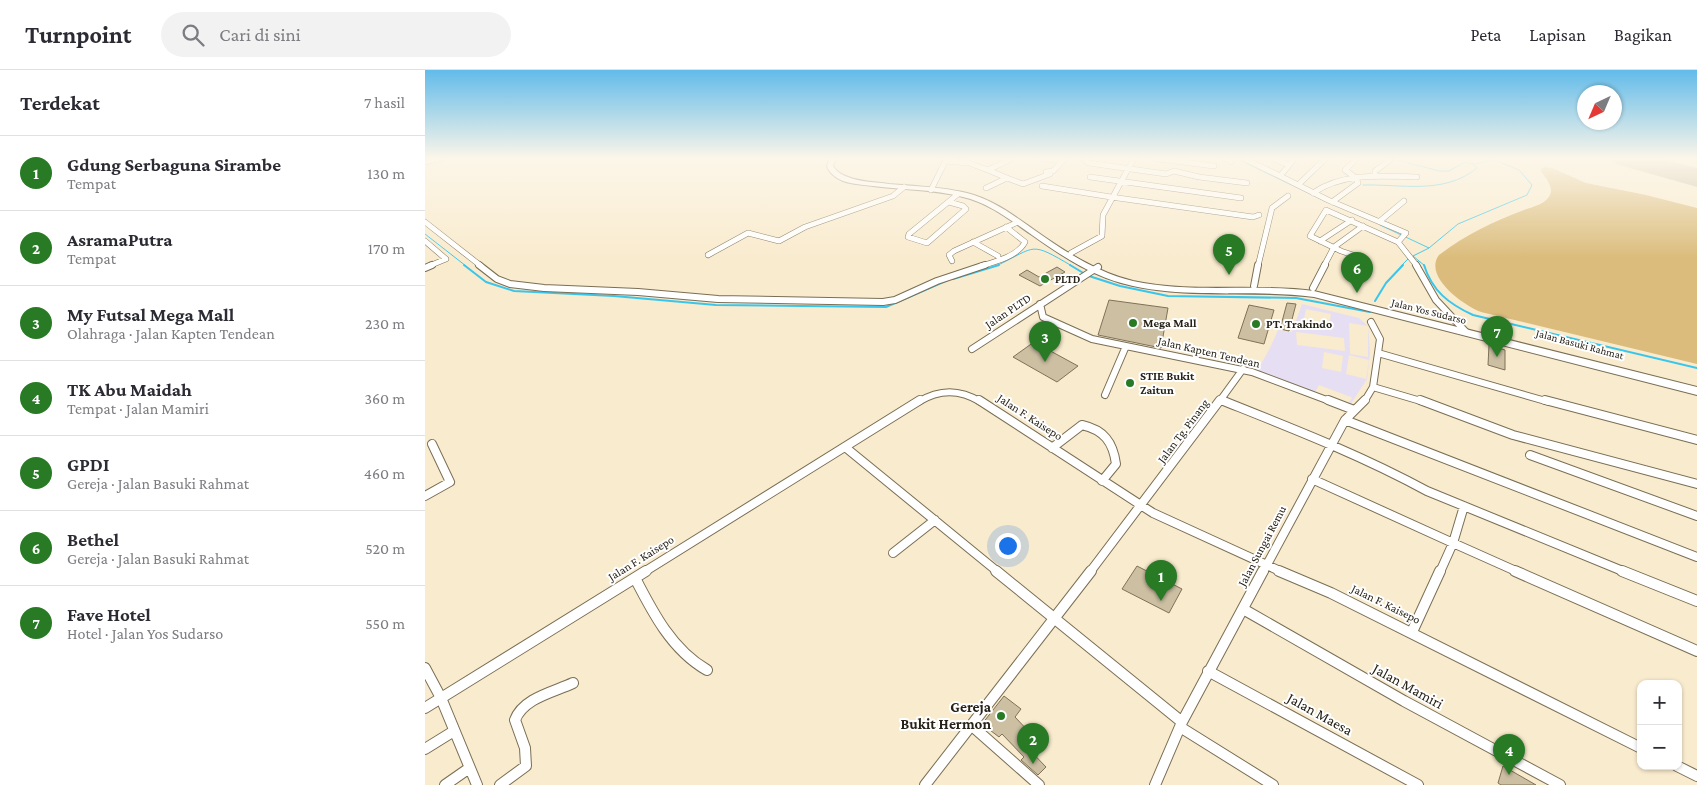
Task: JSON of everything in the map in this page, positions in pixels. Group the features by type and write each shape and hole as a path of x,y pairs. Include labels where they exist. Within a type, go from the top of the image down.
{"highway":[{"name":"Jalan Yos Sudarso","path":"944,191 983,200 1090,272 1131,283 1165,289 1285,288 1463,329 1697,391"},
{"name":"Jalan Basuki Rahmat","path":"960,191 988,198 1016,215 1071,253 1090,272 1167,284 1313,288 1463,329 1697,385"}],"street":[{"path":"708,255 748,233 779,241 805,227 893,196 899,191"},
{"path":"1076,191 1257,218 1259,215"},
{"path":"1071,253 1101,237 1103,215 1115,191"},
{"path":"1191,191 1241,198"},
{"path":"1310,191 1404,232 1406,234 1401,239"},
{"path":"1332,202 1348,191"},
{"path":"949,202 963,206 966,209 927,243 908,236 958,194"},
{"path":"1254,286 1272,208 1288,196"},
{"path":"1380,221 1404,202"},
{"path":"1363,258 1310,236 1327,210 1363,226 1401,239 1432,293 1444,310 1463,329"},
{"path":"1320,241 1352,220"},
{"path":"425,222 447,245 497,279 525,286 638,292 717,300 883,302 895,300 937,281 988,264 1022,248 1025,242 1007,227"},
{"path":"952,262 949,257 951,253 1018,222"},
{"path":"1313,288 1334,247 1363,226"},
{"path":"425,241 446,259 427,269"},
{"path":"973,242 998,256"},
{"path":"435,249 447,245"},
{"name":"Jalan PLTD","path":"972,349 1090,272"},
{"name":"Jalan Kapten Tendean","path":"1040,304 1043,317 1071,332 1126,346 1243,369 1354,410"},
{"name":"Jalan Sungai Remu","path":"1155,785 1181,725 1208,671 1312,479 1345,420 1363,403 1373,387 1379,338 1371,322"},
{"path":"1105,395 1126,346"},
{"path":"1378,353 1575,409 1697,440"},
{"name":"Jalan Tg. Pinang","path":"925,785 1141,506 1243,369"},
{"path":"1373,387 1439,406 1513,435 1697,484"},
{"name":"Jalan F. Kaisepo","path":"425,708 921,400 937,392 951,391 964,392 978,400 1141,506 1412,632 1637,746"},
{"path":"1220,400 1332,445 1400,476 1427,491 1697,601"},
{"path":"1345,420 1697,557"},
{"path":"1052,448 1082,425 1099,430 1112,442 1116,464 1102,481"},
{"path":"425,496 449,482 432,444"},
{"path":"845,447 1181,725 1273,785"},
{"path":"1530,455 1697,516"},
{"path":"1312,479 1697,651"},
{"path":"1412,632 1453,543 1464,506"},
{"path":"893,553 935,520"},
{"path":"635,578 647,601 674,641 687,656 707,670"},
{"name":"Jalan Mamiri","path":"1243,609 1404,701 1560,785"},
{"path":"425,668 441,698 468,769 477,785"},
{"name":"Jalan Maesa","path":"1208,671 1418,785"},
{"path":"500,785 526,766 525,748 515,720 520,709 526,704 573,683"},
{"path":"971,725 1039,785"},
{"path":"425,749 454,731"},
{"path":"1682,768 1697,776"},
{"path":"445,785 468,769"}],"shaded area":[{"path":"1628,191 1697,208 1697,364 1481,312 1465,303 1447,289 1436,272 1435,263 1439,255 1480,229 1539,205 1548,198 1551,192"},
{"path":"1302,304 1359,318 1368,326 1370,353 1367,379 1348,408 1255,375 1278,330 1292,332","holes":["1306,309 1331,314 1329,328 1303,323","1349,323 1368,326 1368,357 1350,354","1296,332 1344,338 1345,351 1297,345","1324,352 1343,356 1341,372 1322,368","1349,355 1369,360 1366,379 1346,374","1319,385 1351,397 1348,404 1315,392"]}],"building":[{"path":"1057,267 1065,272 1040,286 1019,275 1027,270 1039,277"},
{"name":"Mega Mall","path":"1109,300 1168,308 1161,348 1098,335"},
{"name":"PT. Trakindo","path":"1287,303 1296,304 1289,331 1280,329"},
{"name":"PT. Trakindo","path":"1249,305 1274,310 1264,344 1238,338"},
{"path":"1034,342 1078,366 1057,382 1013,357"},
{"path":"1489,345 1505,350 1505,370 1488,365"},
{"path":"1137,566 1182,589 1169,613 1122,589"},
{"path":"1004,696 1021,709 1015,717 1031,734 1023,743 1046,767 1038,775 1021,760 1024,757 1002,734 999,737 982,724"},
{"path":"1503,766 1536,785 1501,785 1498,783"}],"waterway":[{"path":"1305,191 1325,201"},
{"path":"1429,248 1458,224 1527,195 1529,191"},
{"path":"1380,225 1429,248"},
{"path":"425,234 466,266"},
{"path":"1424,265 1413,256 1429,248"},
{"path":"996,266 1034,249 1048,253 1072,266"},
{"path":"1401,266 1409,258"},
{"path":"464,265 486,282 514,291 614,296 716,305 886,307 948,280"},
{"path":"1070,265 1085,274"},
{"path":"1375,301 1386,283 1403,265"},
{"path":"1424,265 1427,274 1443,296 1473,315 1697,368"},
{"path":"953,279 996,266"},
{"path":"1089,276 1120,286 1168,296 1296,298 1370,312"}],"place":[{"name":"GPDI","path":"1229,275"},
{"name":"PLTD","path":"1045,279"},
{"name":"Bethel","path":"1357,293"},
{"name":"Mega Mall","path":"1133,323"},
{"name":"PT. Trakindo","path":"1256,324"},
{"name":"Fave Hotel","path":"1497,357"},
{"name":"My Futsal Mega Mall","path":"1045,362"},
{"name":"STIE Bukit Zaitun","path":"1130,383"},
{"name":"Gdung Serbaguna Sirambe","path":"1161,601"},
{"name":"Gereja Bukit Hermon","path":"1001,716"},
{"name":"AsramaPutra","path":"1033,764"},
{"name":"TK Abu Maidah","path":"1509,775"}]}
